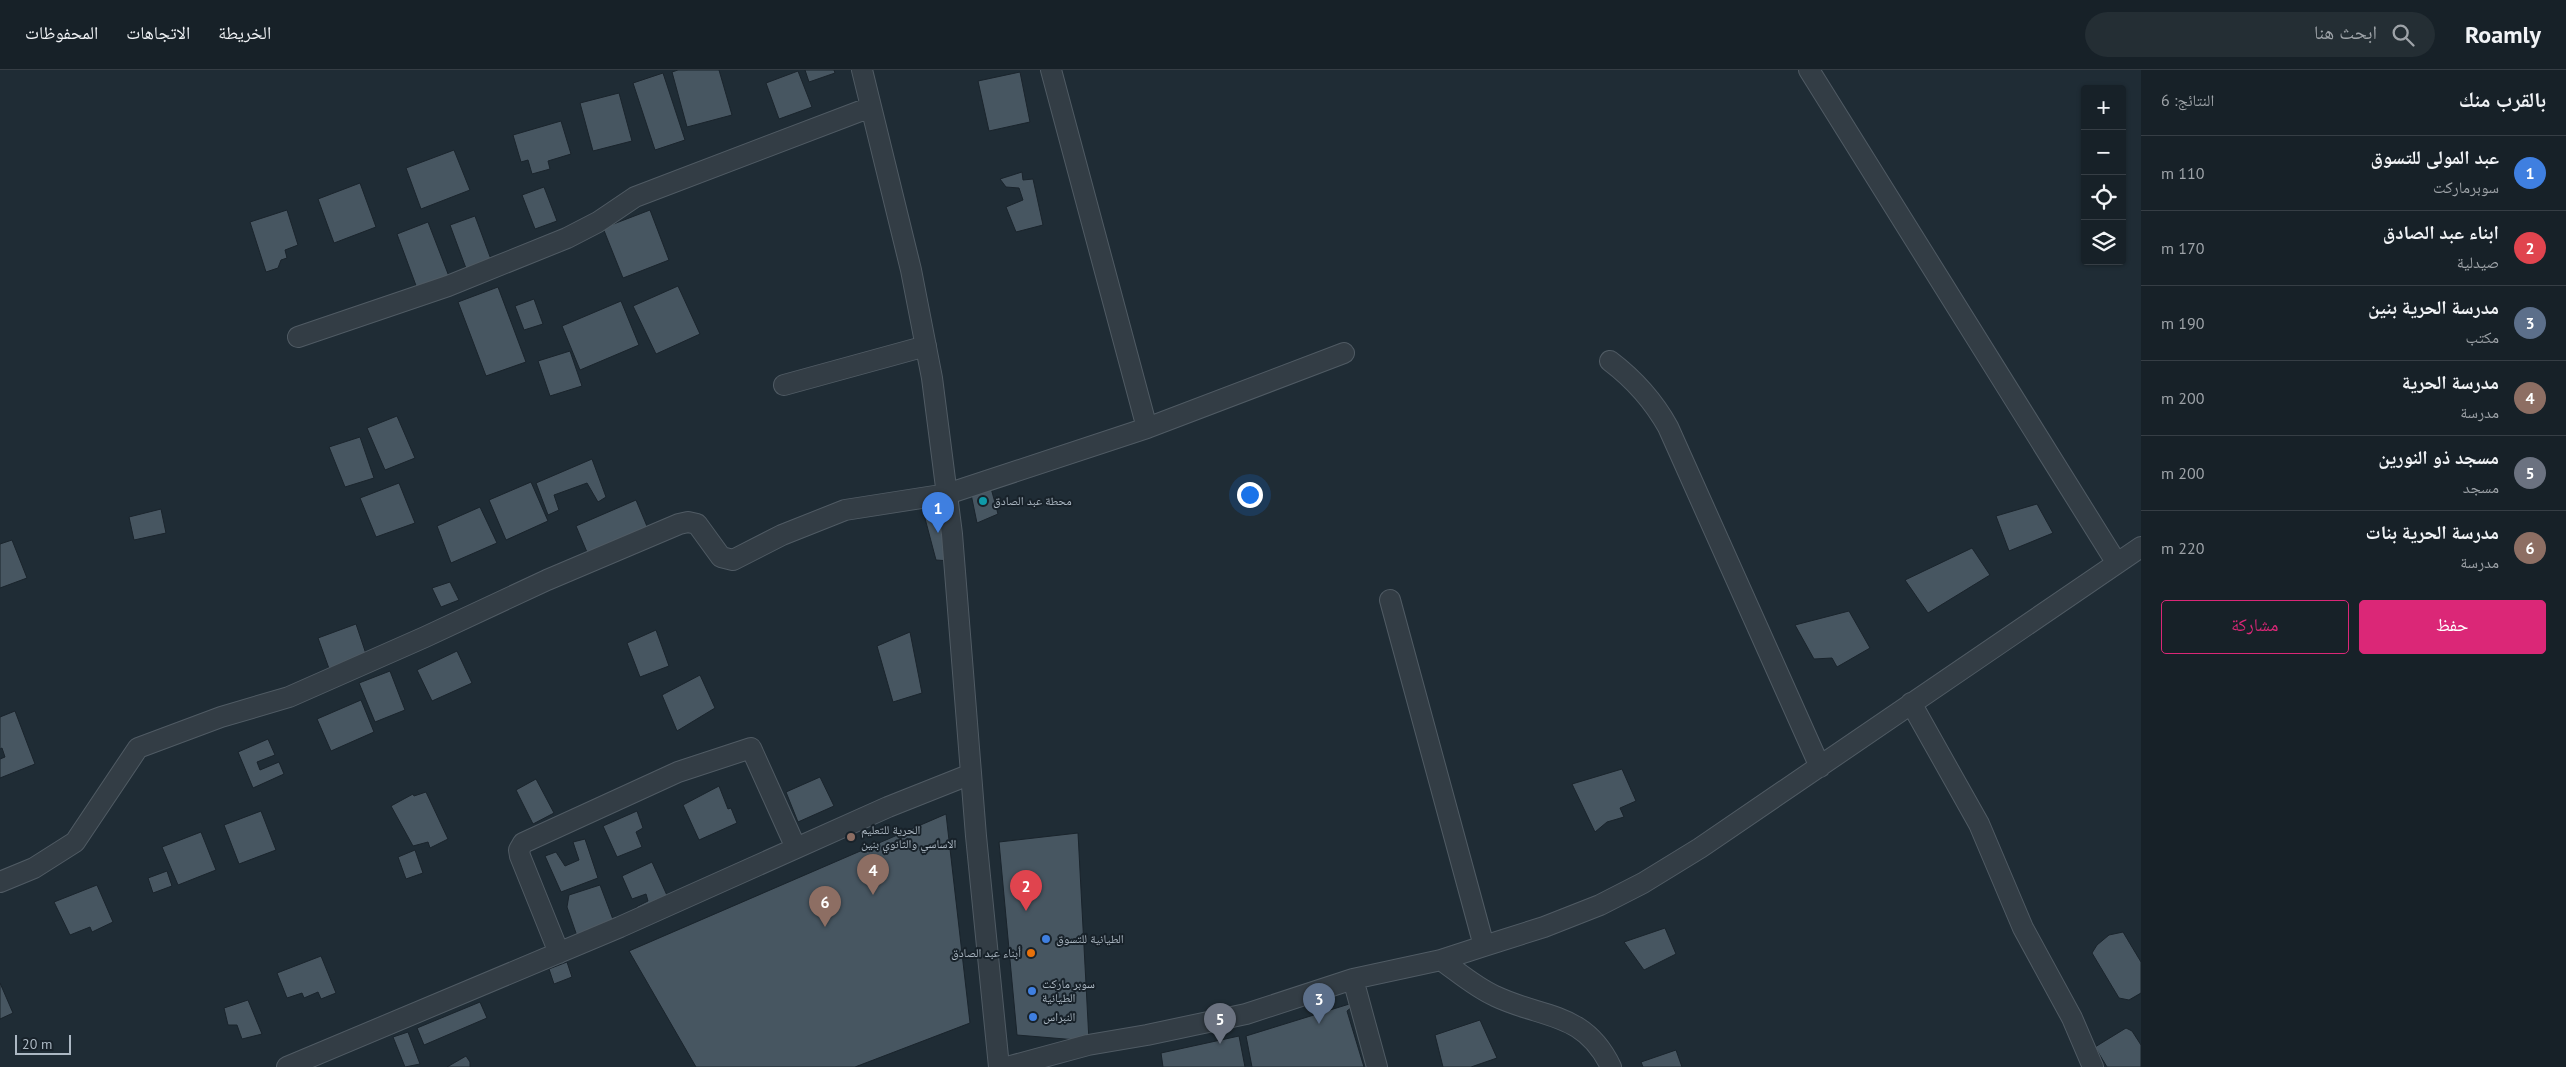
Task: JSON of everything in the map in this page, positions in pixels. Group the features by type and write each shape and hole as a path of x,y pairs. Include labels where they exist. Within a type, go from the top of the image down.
{"street":[{"path":"862,70 911,270 926,346 947,494 999,1067"},
{"path":"1051,70 1148,428"},
{"path":"1809,70 2116,562"},
{"path":"298,337 448,286 567,238 598,222 635,197 871,107"},
{"path":"784,385 926,346"},
{"path":"0,882 34,868 75,842 138,748 221,717 289,697 425,637 547,580 679,524 688,522 698,524 721,557 733,560 782,535 845,510 947,494 1148,428 1344,353"},
{"path":"1610,361 1632,378 1655,404 1668,427 1820,766"},
{"path":"1007,1067 1088,1046 1147,1036 1246,1014 1353,979 1441,960 1552,924 1600,905 1643,883 1700,848 2116,562 2141,547"},
{"path":"1390,600 1484,946"},
{"path":"1911,703 1979,824 2023,928 2072,1018 2093,1067"},
{"path":"560,953 520,856 519,850 523,843 678,772 751,748 796,848"},
{"path":"288,1067 560,953 796,848 971,774"},
{"path":"1441,960 1494,996 1568,1021 1593,1038 1611,1067"},
{"path":"1353,979 1377,1067"}],"building":[{"path":"678,70 719,70 732,115 687,127 672,72"},
{"path":"805,70 834,70 835,73 809,82"},
{"path":"798,71 812,107 779,119 766,83"},
{"path":"1020,72 1030,122 989,131 978,81"},
{"path":"663,73 685,140 655,150 633,83"},
{"path":"619,93 632,141 593,151 580,103"},
{"path":"561,121 571,154 548,161 550,169 532,174 528,160 521,162 513,135"},
{"path":"454,150 470,190 421,209 406,168"},
{"path":"1022,172 1023,180 1033,179 1043,225 1016,232 1006,207 1023,200 1019,188 1006,187 1000,179"},
{"path":"360,183 376,227 334,243 318,199"},
{"path":"544,187 557,221 535,229 522,195"},
{"path":"287,210 298,245 285,250 287,258 281,260 278,268 266,272 250,222"},
{"path":"650,210 669,260 623,278 603,228"},
{"path":"475,216 492,262 467,271 450,225"},
{"path":"428,222 450,279 418,291 397,234"},
{"path":"678,286 700,334 656,354 633,306"},
{"path":"498,287 526,362 486,376 458,302"},
{"path":"534,299 543,324 524,330 515,306"},
{"path":"621,301 639,345 580,370 562,326"},
{"path":"570,351 582,386 550,396 538,361"},
{"path":"397,416 415,458 385,470 367,428"},
{"path":"360,437 374,478 345,487 329,447"},
{"path":"592,459 606,497 598,502 587,483 554,495 559,510 548,515 536,483"},
{"path":"531,482 548,521 506,540 489,500"},
{"path":"399,483 415,523 376,537 360,498"},
{"name":"محطة عبد الصادق","path":"991,488 998,514 977,523 971,494"},
{"path":"636,500 649,531 589,557 576,526"},
{"path":"944,502 951,561 936,560 922,507"},
{"path":"2037,504 2053,533 2009,551 1996,516"},
{"path":"480,507 497,543 451,563 437,526"},
{"path":"161,509 166,533 134,540 129,517"},
{"path":"12,540 27,578 0,588 0,544"},
{"path":"1972,548 1990,575 1928,613 1905,580"},
{"path":"450,582 459,600 441,607 432,588"},
{"path":"1849,611 1870,648 1837,667 1832,658 1814,659 1795,625"},
{"path":"356,624 368,660 331,674 318,638"},
{"path":"656,630 669,666 640,677 627,643"},
{"path":"910,632 922,693 893,702 877,646"},
{"path":"457,651 472,683 432,701 417,670"},
{"path":"390,671 405,710 375,722 359,683"},
{"path":"700,675 715,708 677,731 662,695"},
{"path":"361,700 374,732 331,751 317,719"},
{"path":"15,711 35,764 0,778 0,759 5,757 2,748 0,749 0,717"},
{"path":"268,739 275,755 257,762 260,770 279,762 284,774 253,788 238,752"},
{"path":"1622,769 1636,801 1620,808 1624,817 1607,822 1595,832 1572,784"},
{"path":"820,777 834,806 798,822 786,792"},
{"path":"536,779 554,813 533,824 516,790"},
{"path":"719,786 728,809 731,808 737,823 699,840 683,805"},
{"path":"426,792 448,839 430,848 428,842 413,846 391,806 413,794 414,796"},
{"path":"261,811 276,850 239,864 224,825"},
{"path":"637,811 643,828 636,832 642,847 617,857 603,826"},
{"path":"946,814 970,1023 855,1067 696,1067 629,951"},
{"path":"201,832 216,870 178,885 162,847"},
{"name":"الطيانية للتسوق","path":"1078,833 1089,1041 1017,1035 999,842"},
{"path":"585,839 598,878 561,892 545,856 556,852 565,866 579,860 573,842"},
{"path":"415,850 423,873 406,879 398,857"},
{"path":"652,862 670,902 640,915 636,907 648,901 646,894 632,899 622,876"},
{"path":"167,871 172,886 153,893 148,878"},
{"path":"97,885 113,922 92,932 90,927 70,935 54,902"},
{"path":"600,885 614,922 577,936 567,907 569,895"},
{"path":"1665,928 1676,954 1644,970 1624,942"},
{"path":"2123,932 2141,962 2141,993 2129,1000 2119,998 2092,953 2097,945 2109,935"},
{"path":"321,956 336,993 321,999 318,992 304,998 302,993 287,998 277,973"},
{"path":"567,962 572,977 554,984 549,969"},
{"path":"0,983 13,1013 0,1019"},
{"path":"248,1000 262,1034 242,1039 237,1025 228,1025 224,1008"},
{"path":"1359,1001 1347,1011 1364,1067 1252,1067 1246,1036"},
{"path":"480,1002 487,1018 424,1045 417,1028"},
{"path":"1480,1020 1497,1058 1471,1067 1443,1067 1435,1035"},
{"path":"2126,1028 2132,1031 2141,1045 2141,1067 2107,1067 2095,1047"},
{"path":"408,1032 420,1064 405,1067 393,1037"},
{"path":"1239,1036 1245,1067 1163,1067 1161,1053"},
{"path":"1676,1050 1682,1067 1643,1067 1641,1062"},
{"path":"466,1056 470,1062 470,1067 447,1067"}],"place":[{"name":"محطة عبد الصادق","path":"983,501"},
{"name":"عبد المولى للتسوق","path":"938,533"},
{"name":"الحرية للتعليم الاساسي والثانوي بنين","path":"851,837"},
{"name":"مدرسة الحرية","path":"873,895"},
{"name":"ابناء عبد الصادق","path":"1026,911"},
{"name":"مدرسة الحرية بنات","path":"825,927"},
{"name":"الطيانية للتسوق","path":"1046,939"},
{"name":"أبناء عبد الصادق","path":"1031,953"},
{"name":"سوبر ماركت الطيانية","path":"1032,991"},
{"name":"النبراس","path":"1033,1017"},
{"name":"مدرسة الحرية بنين","path":"1319,1024"},
{"name":"مسجد ذو النورين","path":"1220,1044"}]}
